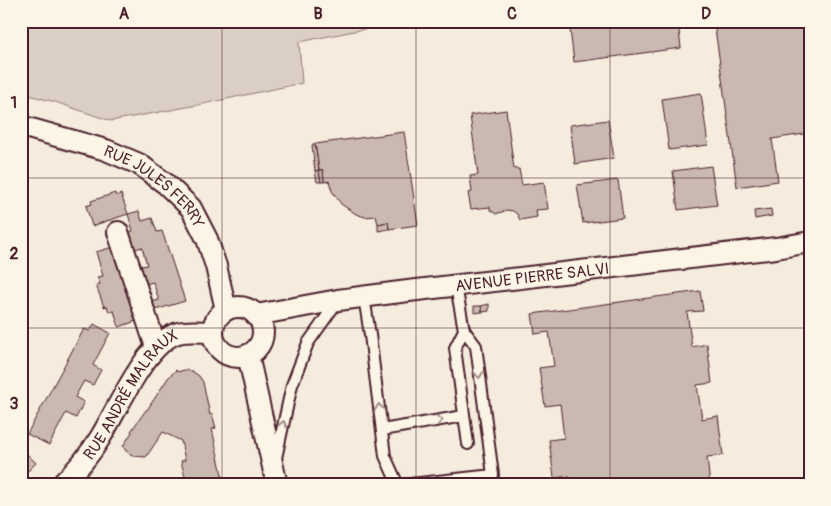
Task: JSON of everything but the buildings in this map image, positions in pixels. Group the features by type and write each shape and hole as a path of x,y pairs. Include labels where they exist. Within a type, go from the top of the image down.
{"street":[{"name":"RUE JULES FERRY","path":"21,126 106,150 139,164 166,184 191,208 208,239 226,310"},
{"path":"118,232 156,347"},
{"name":"AVENUE PIERRE SALVI","path":"256,315 338,300 766,249 810,242"},
{"path":"234,307 242,307 256,315 263,329 260,344 248,355 232,357 224,354 214,340 213,332 216,319 226,310 234,307"},
{"name":"RUE ANDRÉ MALRAUX","path":"61,485 86,459 100,439 145,360 156,347 180,332 213,332"},
{"path":"248,355 274,480"}],"lane":[{"path":"364,297 384,456 400,485 492,475 476,346 464,330 456,286"},
{"path":"274,480 292,384 308,343 338,300"},
{"path":"464,330 455,348 468,444"},
{"path":"382,430 464,416"}],"path":[{"path":"21,54 26,35 24,21"}],"shaded area":[{"path":"21,21 405,21 299,42 302,83 111,121 55,102 21,93"}]}
